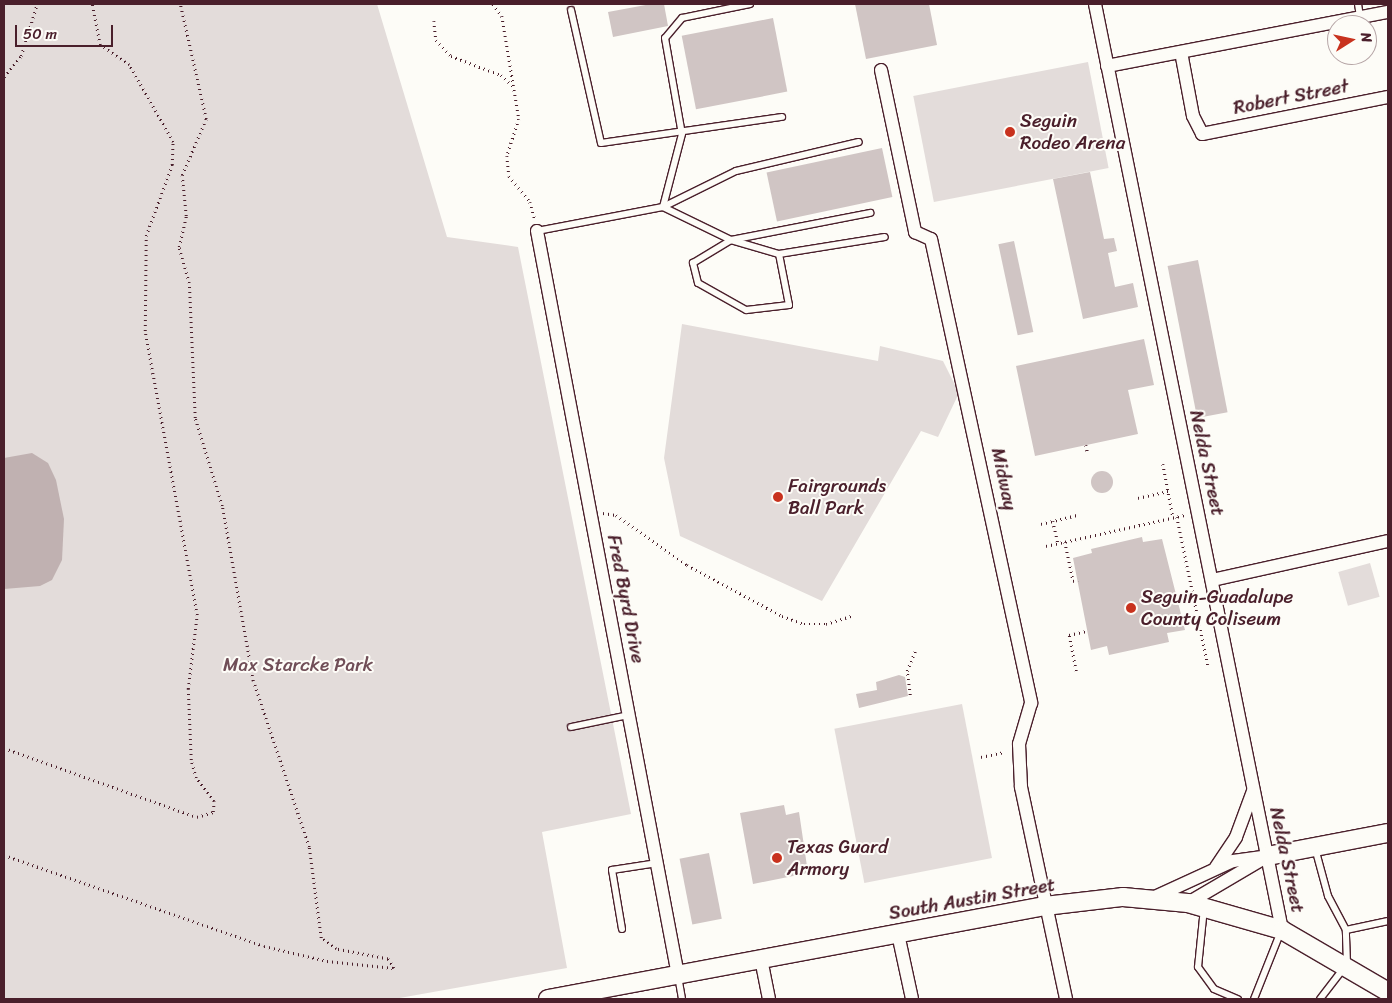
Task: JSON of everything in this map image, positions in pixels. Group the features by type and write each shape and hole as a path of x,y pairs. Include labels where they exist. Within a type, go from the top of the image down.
{"main road":[{"path":"1268,856 1388,833"},
{"name":"South Austin Street","path":"548,999 1045,906 1150,898 1196,905 1282,930 1347,964 1388,992"}],"street":[{"name":"Nelda Street","path":"1095,4 1282,930"},
{"path":"1371,15 1388,12"},
{"path":"1107,66 1327,23"},
{"name":"Robert Street","path":"1181,52 1193,116 1202,134 1388,98"},
{"name":"Midway","path":"881,70 915,232 931,240 934,249 1031,703 1018,757 1045,906"},
{"name":"Fred Byrd Drive","path":"537,232 678,975"},
{"path":"1212,580 1388,541"},
{"path":"1215,868 1236,837 1253,791"},
{"path":"1150,898 1173,893 1215,868 1268,856"},
{"path":"1196,905 1268,856"},
{"path":"1045,906 1066,999"},
{"path":"898,934 912,999"},
{"path":"762,959 769,999"}],"lane":[{"path":"663,207 682,134 665,38 682,18 750,4"},
{"path":"572,10 601,143 682,134 782,117"},
{"path":"537,232 663,207 736,171 859,142"},
{"path":"663,207 731,240 779,254 885,237"},
{"path":"779,254 789,305 746,310 698,284 693,263 731,240 870,214"},
{"path":"571,727 629,715"},
{"path":"1315,847 1328,896 1346,930 1347,964 1320,999"},
{"path":"622,929 612,870 657,863"},
{"path":"1196,905 1198,967 1214,989 1238,999"},
{"path":"1346,930 1388,921"},
{"path":"1254,999 1282,930"},
{"path":"678,975 682,999"}],"path":[{"path":"4,77 21,56 37,4"},
{"path":"4,748 197,817 213,812 214,801 196,778 191,760 188,689 197,615 145,331 146,236 172,165 173,142 129,65 100,45 92,4"},
{"path":"4,855 264,946 336,962 394,968 388,959 336,949 321,938 309,847 253,682 222,506 195,418 189,283 179,247 186,216 182,175 206,119 180,4"},
{"path":"493,4 502,16 519,119 507,156 509,176 534,213"},
{"path":"434,21 436,40 451,56 501,75 514,88"},
{"path":"1086,445 1088,454"},
{"path":"1163,464 1208,665"},
{"path":"1138,498 1168,491"},
{"path":"1046,546 1199,512"},
{"path":"591,514 616,515 687,564 782,616 804,624 826,624 852,615"},
{"path":"1041,524 1078,515"},
{"path":"1053,521 1058,543"},
{"path":"1065,542 1073,581 1078,580"},
{"path":"1076,671 1068,635 1087,631"},
{"path":"910,695 907,672 915,652"},
{"path":"981,757 1004,752"}],"green space":[{"name":"Max Starcke Park","path":"4,4 377,4 447,237 518,247 631,814 542,832 567,968 394,999 4,999"},
{"name":"Seguin Rodeo Arena","path":"1088,62 1109,168 934,202 913,96"},
{"name":"Fairgrounds Ball Park","path":"682,324 878,361 880,346 943,361 959,393 938,437 921,431 822,601 680,536 664,458"},
{"path":"1370,563 1380,597 1348,606 1338,572"},
{"path":"962,704 992,858 864,883 834,729"}],"shaded area":[{"path":"32,453 48,463 56,480 64,519 62,560 52,580 40,586 4,589 4,458"}],"building":[{"path":"651,4 664,4 668,26 613,37 608,12"},
{"path":"855,4 929,4 937,45 866,59"},
{"path":"773,18 787,92 696,109 682,36"},
{"path":"882,148 892,197 777,221 767,173"},
{"path":"1090,172 1104,239 1114,238 1117,251 1108,253 1115,287 1133,283 1138,307 1083,319 1053,179"},
{"path":"1014,241 1033,332 1018,335 998,244"},
{"path":"1198,260 1228,412 1197,418 1168,266"},
{"path":"1144,339 1154,385 1128,390 1138,434 1035,456 1016,366"},
{"path":"1102,471 1110,474 1113,482 1110,490 1102,493 1094,490 1091,482 1094,474"},
{"name":"Seguin-Guadalupe County Coliseum","path":"1142,537 1143,542 1162,539 1185,630 1167,633 1169,642 1109,655 1107,646 1091,650 1073,558 1092,553 1091,549"},
{"path":"899,675 905,677 908,696 859,708 856,694 877,690 876,682"},
{"name":"Texas Guard Armory","path":"784,805 786,815 799,812 808,873 753,884 740,813"},
{"path":"709,853 722,919 692,924 680,859"}],"place":[{"name":"Seguin Rodeo Arena","path":"1010,132"},
{"name":"Fairgrounds Ball Park","path":"778,497"},
{"name":"Seguin-Guadalupe County Coliseum","path":"1131,608"},
{"name":"Texas Guard Armory","path":"777,858"}]}
